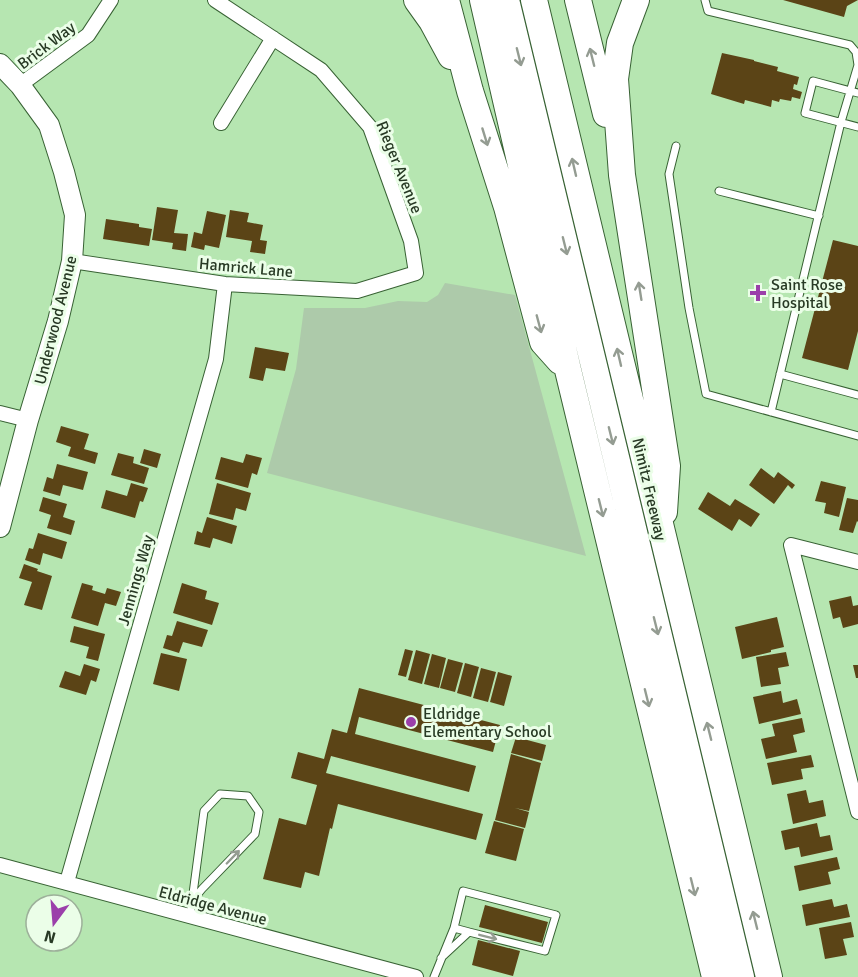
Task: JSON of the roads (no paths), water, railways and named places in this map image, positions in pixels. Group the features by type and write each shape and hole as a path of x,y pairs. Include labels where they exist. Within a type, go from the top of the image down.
{"highway":[{"path":"417,0 432,21 470,91"},
{"path":"446,0 470,91 507,207 543,342 568,370"},
{"path":"483,0 568,370 715,977"},
{"path":"506,0 741,977"},
{"name":"Nimitz Freeway","path":"534,0 769,977"},
{"path":"578,0 622,175"},
{"path":"636,0 620,43 615,79 622,175 667,466 662,536"}],"street":[{"name":"Brick Way","path":"20,85 88,35 111,0"},
{"name":"Rieger Avenue","path":"215,0 321,70 370,127 411,241 416,273"},
{"path":"220,123 273,38"},
{"name":"Underwood Avenue","path":"0,64 20,85 49,125 75,215 72,261 58,321 28,420 0,527"},
{"name":"Hamrick Lane","path":"72,261 225,284 357,291 416,273"},
{"name":"Jennings Way","path":"67,882 216,359 225,284"},
{"path":"0,414 28,420"},
{"path":"858,562 791,545 851,757 858,812"},
{"name":"Eldridge Avenue","path":"0,865 416,977"}],"lane":[{"path":"705,0 708,11 850,45 857,52 858,65 854,92 842,122 771,412"},
{"path":"854,92 813,81 805,113 858,127"},
{"path":"676,146 669,174 688,308 706,394 858,436"},
{"path":"719,191 819,216"},
{"path":"780,374 858,393"},
{"path":"190,915 204,811 220,794 248,796 259,812 255,834 193,900"},
{"path":"434,977 454,928 464,891 556,915 545,951 454,928"},
{"path":"441,958 469,932"}],"place":[{"name":"Saint Rose Hospital","path":"758,293"},
{"name":"Eldridge Elementary School","path":"411,722"}]}
